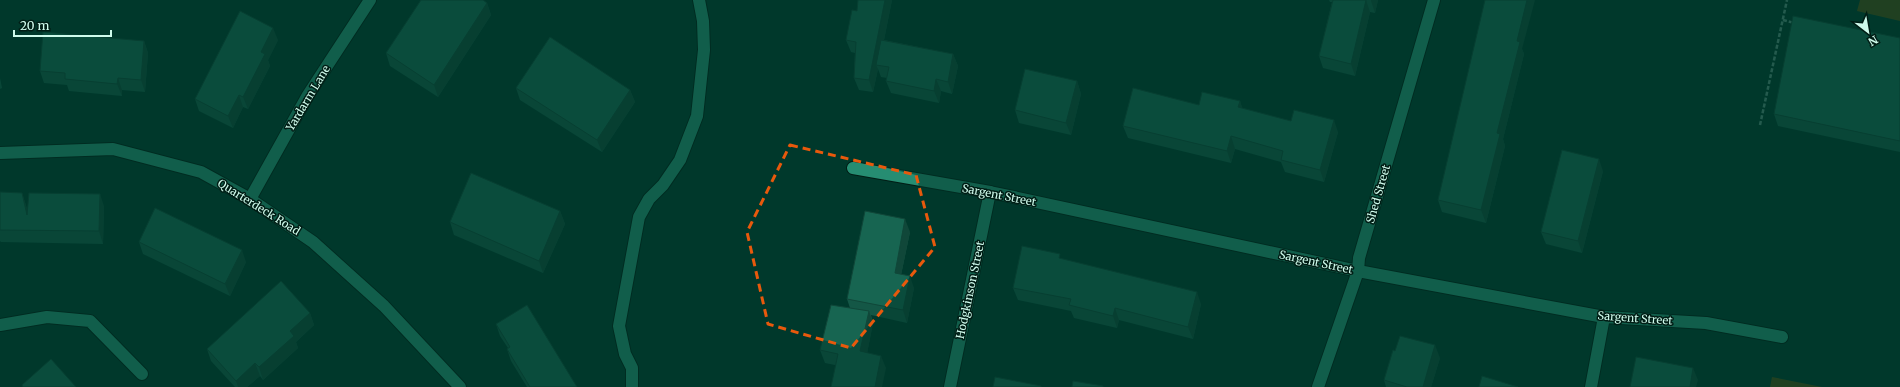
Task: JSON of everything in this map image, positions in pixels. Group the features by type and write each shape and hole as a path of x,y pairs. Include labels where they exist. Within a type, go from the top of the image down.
{"street":[{"name":"Yardarm Lane","path":"250,199 308,95 370,0"},
{"path":"632,387 632,368 625,354 619,326 639,217 649,199 663,185 680,160 697,116 704,50 703,21 699,0"},
{"name":"Shed Street","path":"1318,387 1358,271 1359,258 1434,0"},
{"name":"Quarterdeck Road","path":"0,153 113,149 201,172 250,199 313,242 384,306 460,387"},
{"name":"Sargent Street","path":"852,168 990,192 1358,271 1604,317 1706,323 1782,337"},
{"name":"Hodgkinson Street","path":"950,387 990,192"},
{"path":"0,325 47,317 90,321 142,374"},
{"path":"1591,387 1604,317"}],"path":[{"path":"1760,125 1787,0"},
{"path":"1783,20 1798,24"}],"highlighted area":[{"path":"790,145 916,175 935,247 851,348 768,324 747,232"}],"green space":[{"path":"1860,0 1900,0 1900,21 1857,11"},
{"path":"1772,377 1822,387 1770,387"}],"building":[{"path":"421,0 483,0 487,3 434,85 386,53"},
{"path":"858,0 885,0 869,80 854,78 856,42 846,40 852,10 857,11"},
{"path":"1333,0 1366,0 1351,64 1319,56"},
{"path":"1485,0 1527,0 1517,41 1520,42 1497,133 1500,134 1481,210 1438,200"},
{"path":"240,11 273,28 261,52 265,54 243,97 239,95 228,116 195,99"},
{"path":"1793,16 1900,38 1900,141 1774,114"},
{"path":"43,32 144,41 141,80 118,78 117,84 65,79 65,73 40,71"},
{"path":"550,37 630,90 597,140 516,88"},
{"path":"881,40 953,54 948,82 936,79 934,91 886,81 889,67 876,65"},
{"path":"1025,69 1077,81 1066,123 1015,110"},
{"path":"1133,88 1199,105 1202,92 1240,101 1238,107 1291,121 1294,110 1334,120 1320,170 1281,160 1283,151 1231,136 1227,151 1123,126"},
{"path":"1562,150 1599,159 1578,241 1541,232"},
{"path":"471,173 560,211 539,261 450,222"},
{"path":"0,192 22,193 27,215 29,193 100,194 99,231 0,230"},
{"path":"155,208 242,250 225,284 139,242"},
{"path":"865,211 905,219 895,273 910,276 903,310 847,299"},
{"path":"1022,246 1060,254 1059,258 1197,292 1188,327 1115,308 1113,316 1069,305 1071,299 1013,288"},
{"path":"281,281 310,313 290,331 294,336 259,367 255,363 236,381 207,349"},
{"path":"527,305 577,387 530,387 507,349 510,347 496,324"},
{"path":"831,305 869,311 860,351 881,356 875,387 831,387 838,354 820,350"},
{"path":"1400,336 1435,345 1423,387 1407,387 1384,380 1393,350 1395,351"},
{"path":"1636,357 1693,368 1690,387 1630,387"},
{"path":"51,359 76,387 23,387 22,385"},
{"path":"1482,376 1518,387 1479,387"},
{"path":"995,377 1041,386 1041,387 993,387"},
{"path":"1073,381 1103,386 1103,387 1072,387"}]}
